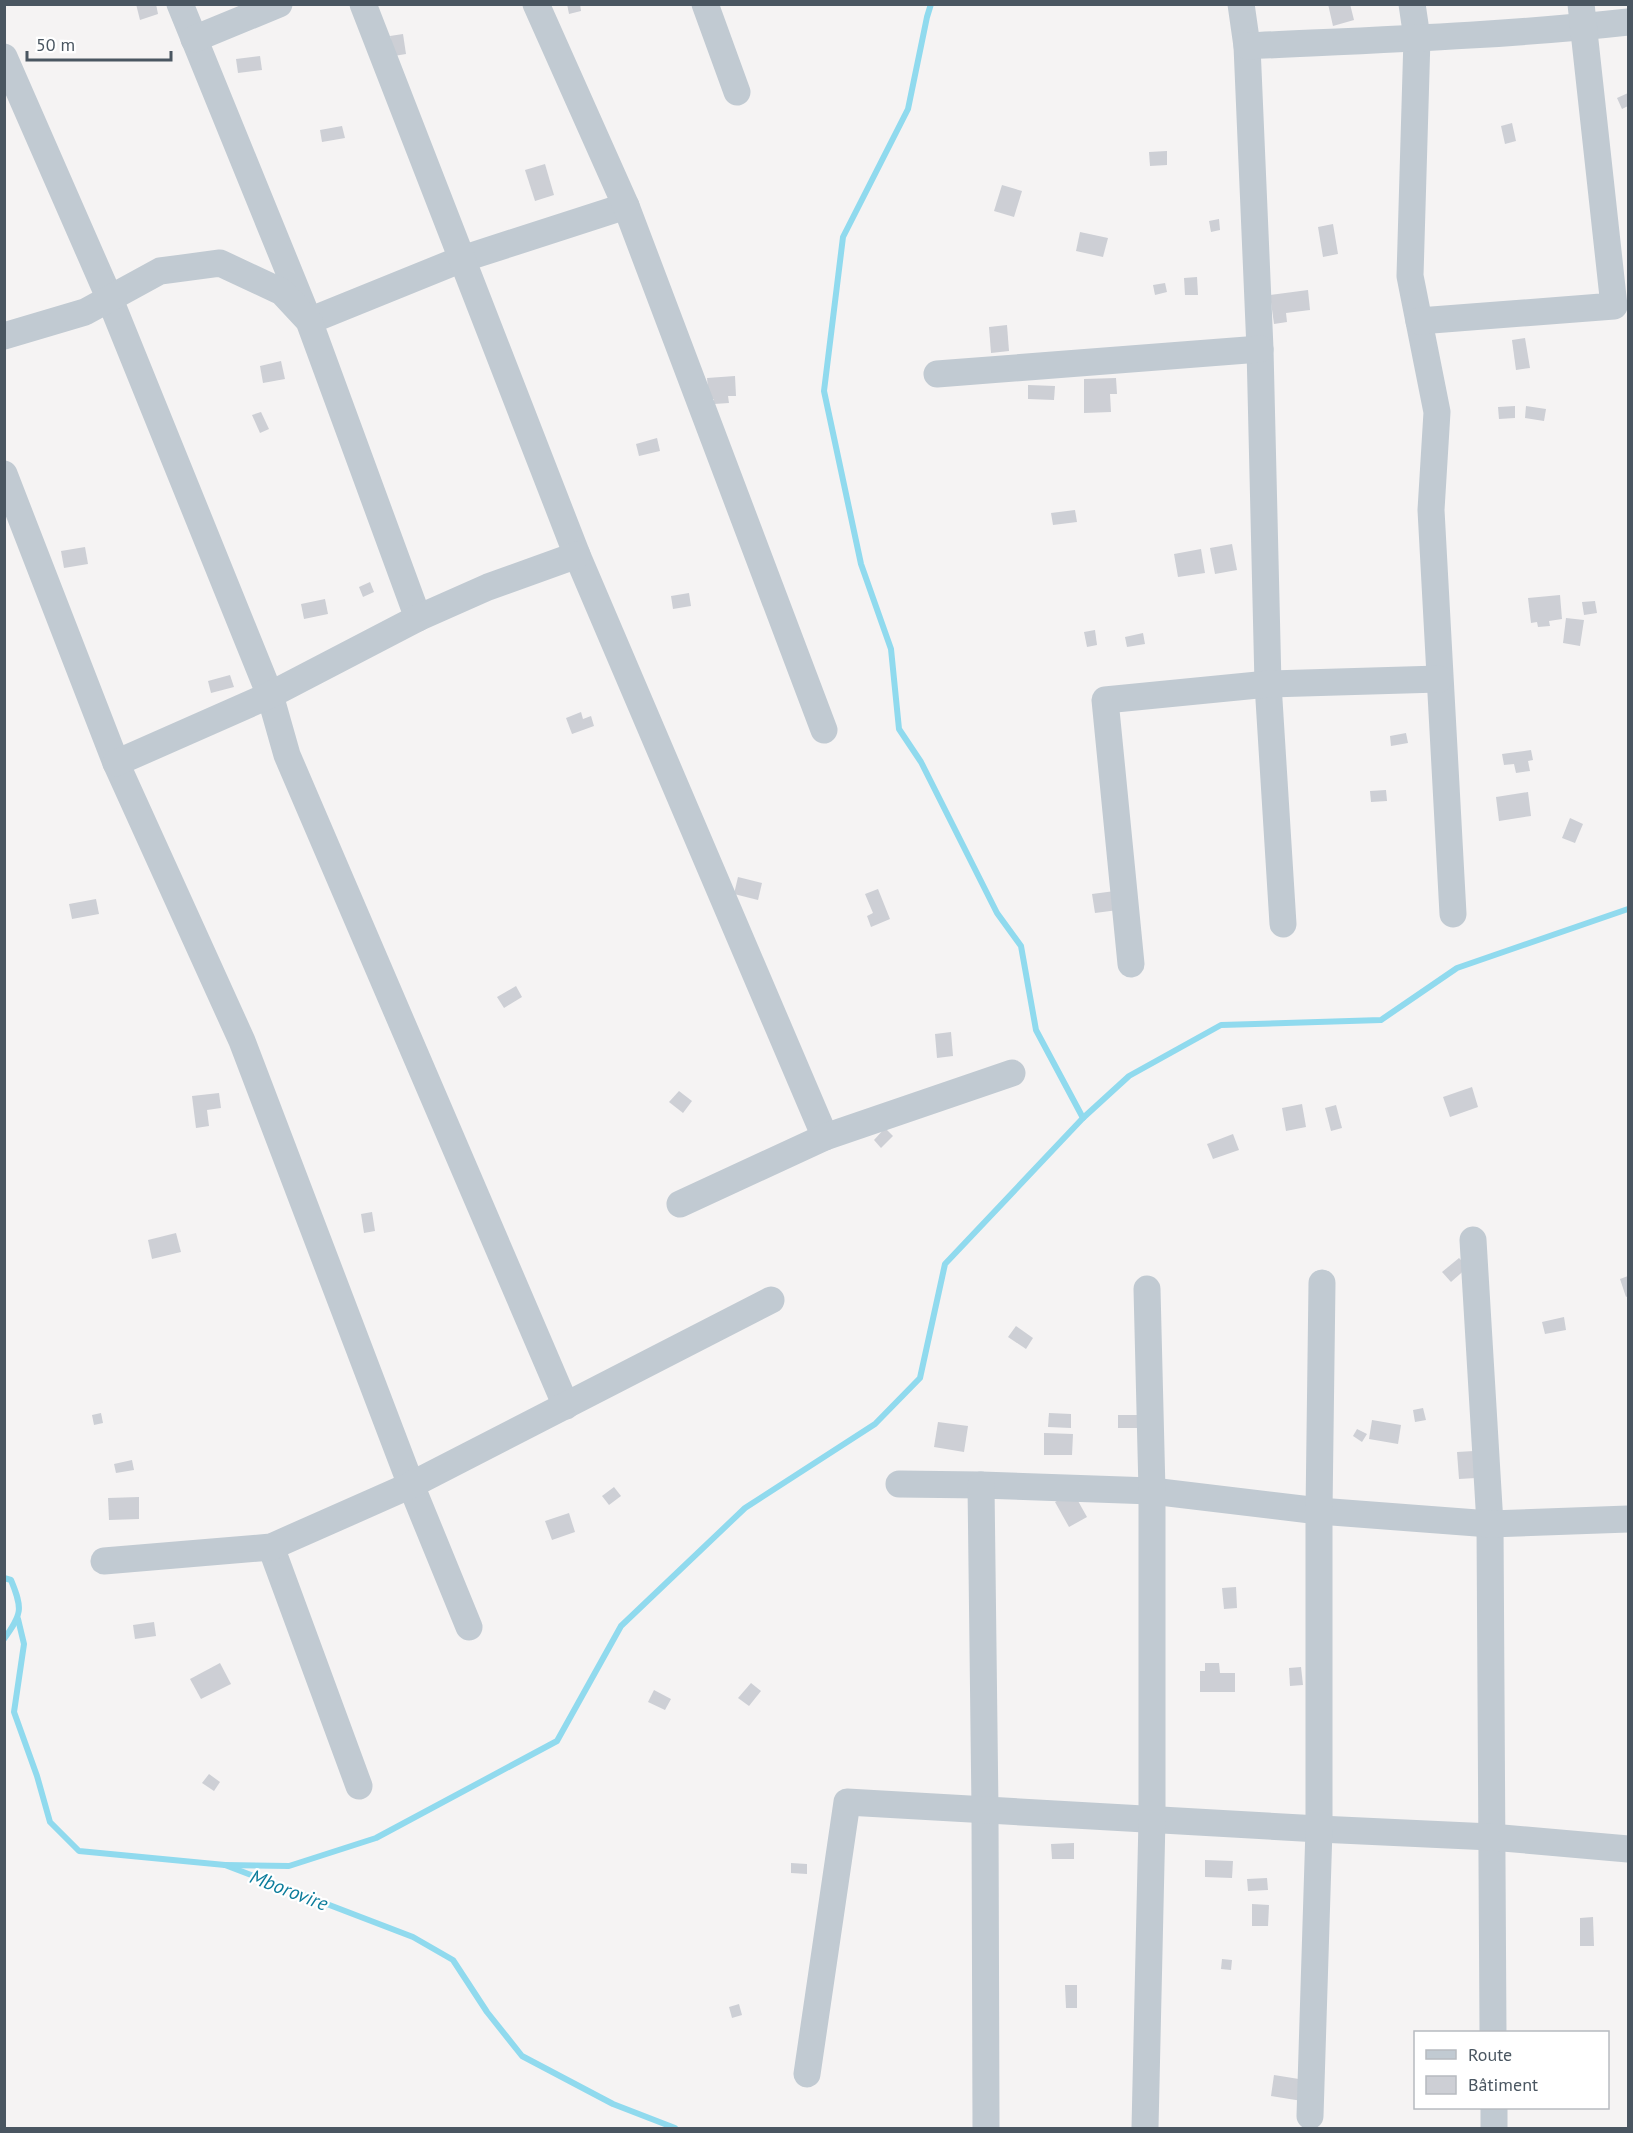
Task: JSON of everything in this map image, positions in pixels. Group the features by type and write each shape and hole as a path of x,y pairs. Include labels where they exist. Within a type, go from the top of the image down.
{"street":[{"path":"180,4 309,321 418,618"},
{"path":"194,39 279,4"},
{"path":"363,4 576,555 825,1137"},
{"path":"536,4 626,206 824,730"},
{"path":"705,4 737,92"},
{"path":"1241,4 1247,46 1260,349 1268,684 1283,924"},
{"path":"1412,4 1417,38 1410,276 1437,412 1431,510 1453,914"},
{"path":"1247,46 1417,38 1581,16 1629,22"},
{"path":"1419,321 1614,306 1581,16"},
{"path":"4,57 109,297 270,695 287,755 566,1406"},
{"path":"309,321 462,260 626,206"},
{"path":"4,336 85,312 160,271 220,264 282,292 309,321"},
{"path":"937,374 1260,349"},
{"path":"4,474 116,763 243,1041 411,1485 469,1627"},
{"path":"116,763 270,695 418,618 488,587 576,555"},
{"path":"1131,964 1105,700 1268,684 1439,679"},
{"path":"680,1204 825,1137 1012,1073"},
{"path":"1473,1240 1490,1524 1493,2031"},
{"path":"1310,2116 1319,1829 1322,1283"},
{"path":"1145,2128 1152,1819 1152,1491 1147,1289"},
{"path":"104,1561 271,1547 411,1485 771,1300"},
{"path":"898,1484 1152,1491 1319,1511 1490,1524 1629,1520"},
{"path":"981,1485 986,2128"},
{"path":"271,1547 359,1786"},
{"path":"807,2074 847,1802 1491,1837 1629,1849"},
{"path":"1494,2109 1494,2128"}],"building":[{"path":"136,4 156,4 158,14 140,20"},
{"path":"567,4 580,4 581,11 569,14"},
{"path":"1328,4 1350,4 1354,20 1333,26"},
{"path":"403,34 406,54 394,56 390,36"},
{"path":"260,56 262,70 238,73 236,59"},
{"path":"1628,93 1628,106 1622,109 1617,98"},
{"path":"1512,123 1516,141 1505,144 1501,126"},
{"path":"342,126 345,138 322,142 320,130"},
{"path":"1167,151 1167,165 1150,166 1149,152"},
{"path":"545,164 554,195 535,201 525,170"},
{"path":"1002,185 1022,191 1014,217 994,211"},
{"path":"1219,219 1220,230 1211,232 1209,221"},
{"path":"1333,224 1338,254 1323,257 1318,227"},
{"path":"1080,232 1108,238 1103,257 1076,251"},
{"path":"1197,277 1198,295 1185,295 1184,278"},
{"path":"1165,283 1167,292 1155,295 1153,285"},
{"path":"1308,290 1310,310 1286,313 1287,322 1274,324 1270,295"},
{"path":"1007,325 1009,351 991,353 989,327"},
{"path":"1525,338 1530,368 1516,370 1512,340"},
{"path":"281,361 285,379 263,383 260,366"},
{"path":"735,376 736,396 728,396 729,403 714,404 714,399 709,399 707,378"},
{"path":"1116,378 1117,394 1110,394 1111,412 1084,413 1084,379"},
{"path":"1028,385 1055,386 1054,400 1028,399"},
{"path":"1515,406 1515,418 1499,419 1498,407"},
{"path":"1526,406 1546,409 1544,421 1525,418"},
{"path":"261,412 269,429 260,433 252,415"},
{"path":"657,438 660,451 639,456 636,444"},
{"path":"1075,510 1077,522 1053,525 1051,513"},
{"path":"1232,544 1237,570 1215,574 1210,548"},
{"path":"85,547 88,564 64,568 61,551"},
{"path":"1201,549 1205,573 1178,577 1174,554"},
{"path":"370,582 374,592 363,597 359,587"},
{"path":"689,593 691,606 673,609 671,596"},
{"path":"1560,595 1562,619 1549,621 1550,626 1538,627 1537,622 1531,623 1528,598"},
{"path":"325,599 328,614 304,619 301,604"},
{"path":"1595,601 1597,613 1584,615 1582,602"},
{"path":"1566,618 1584,620 1580,646 1563,643"},
{"path":"1095,630 1097,645 1087,647 1084,632"},
{"path":"1143,633 1145,644 1127,647 1125,637"},
{"path":"230,675 234,687 211,693 208,681"},
{"path":"581,712 583,719 591,716 594,726 572,734 566,718"},
{"path":"1406,733 1408,743 1391,746 1390,736"},
{"path":"1531,750 1533,760 1528,761 1530,771 1516,773 1514,764 1504,765 1502,754"},
{"path":"1386,790 1387,801 1371,802 1370,791"},
{"path":"1528,792 1531,816 1499,821 1496,797"},
{"path":"1570,818 1583,824 1575,843 1562,838"},
{"path":"738,877 762,883 758,900 734,894"},
{"path":"878,889 890,919 871,927 867,916 873,913 865,894"},
{"path":"1115,891 1118,910 1095,913 1092,894"},
{"path":"96,899 99,914 72,919 69,904"},
{"path":"516,986 522,997 504,1008 497,997"},
{"path":"951,1032 953,1056 937,1058 935,1034"},
{"path":"1472,1087 1478,1107 1450,1117 1443,1097"},
{"path":"679,1091 692,1101 683,1113 669,1102"},
{"path":"219,1093 221,1108 207,1110 209,1126 196,1128 192,1096"},
{"path":"1302,1104 1306,1127 1286,1131 1282,1108"},
{"path":"1336,1105 1342,1128 1331,1131 1325,1108"},
{"path":"885,1128 893,1136 881,1148 874,1140"},
{"path":"1233,1134 1239,1150 1213,1159 1207,1144"},
{"path":"372,1212 375,1231 364,1233 361,1214"},
{"path":"176,1233 181,1252 152,1259 148,1240"},
{"path":"1459,1258 1468,1267 1451,1282 1442,1272"},
{"path":"1628,1276 1628,1296 1626,1297 1620,1279"},
{"path":"1564,1317 1566,1330 1545,1334 1542,1322"},
{"path":"1016,1326 1033,1338 1026,1349 1008,1337"},
{"path":"1423,1408 1426,1420 1415,1422 1413,1410"},
{"path":"101,1413 103,1423 94,1425 92,1415"},
{"path":"1049,1413 1071,1414 1071,1428 1048,1427"},
{"path":"1118,1415 1144,1415 1144,1428 1118,1428"},
{"path":"1372,1420 1401,1425 1398,1444 1369,1439"},
{"path":"938,1422 968,1426 964,1452 934,1447"},
{"path":"1357,1429 1367,1434 1362,1442 1353,1436"},
{"path":"1044,1433 1073,1434 1072,1455 1044,1455"},
{"path":"1474,1451 1476,1478 1459,1479 1457,1452"},
{"path":"132,1460 134,1470 116,1473 114,1464"},
{"path":"614,1487 621,1496 609,1505 602,1496"},
{"path":"1073,1492 1087,1517 1069,1527 1055,1502"},
{"path":"139,1497 139,1519 109,1520 108,1498"},
{"path":"569,1513 575,1532 552,1540 545,1521"},
{"path":"1236,1587 1237,1608 1224,1609 1222,1588"},
{"path":"154,1622 156,1636 135,1639 133,1625"},
{"path":"220,1663 231,1684 201,1699 190,1679"},
{"path":"1205,1663 1219,1663 1220,1673 1235,1673 1235,1692 1200,1692 1200,1671 1205,1671"},
{"path":"1301,1667 1303,1685 1290,1686 1289,1668"},
{"path":"751,1683 761,1691 749,1706 738,1698"},
{"path":"654,1690 671,1699 665,1710 648,1702"},
{"path":"209,1774 220,1782 214,1791 202,1783"},
{"path":"1074,1843 1074,1859 1052,1859 1051,1844"},
{"path":"1205,1860 1233,1861 1232,1878 1205,1877"},
{"path":"791,1863 807,1864 807,1874 791,1873"},
{"path":"1267,1878 1268,1890 1248,1891 1247,1879"},
{"path":"1252,1904 1269,1905 1268,1926 1252,1926"},
{"path":"1593,1917 1594,1946 1580,1946 1580,1918"},
{"path":"1222,1959 1232,1960 1231,1970 1221,1969"},
{"path":"1065,1985 1077,1985 1077,2008 1066,2008"},
{"path":"739,2004 742,2015 732,2018 729,2007"},
{"path":"1274,2075 1305,2080 1302,2101 1271,2096"}],"waterway":[{"path":"931,4 908,109 843,237 824,391 861,564 891,649 899,729 921,762 997,913 1021,946 1036,1030 1083,1118"},
{"path":"225,1865 289,1866 376,1838 557,1741 621,1626 745,1508 875,1424 920,1378 945,1264 1083,1118 1129,1076 1221,1025 1381,1020 1457,968 1628,909"},
{"path":"4,1578 11,1580 19,1605 17,1617 4,1639"},
{"name":"Mborovire","path":"18,1619 24,1644 14,1712 37,1776 50,1822 79,1851 225,1865 413,1937 453,1960 487,2012 522,2056 613,2104 675,2128"}]}
